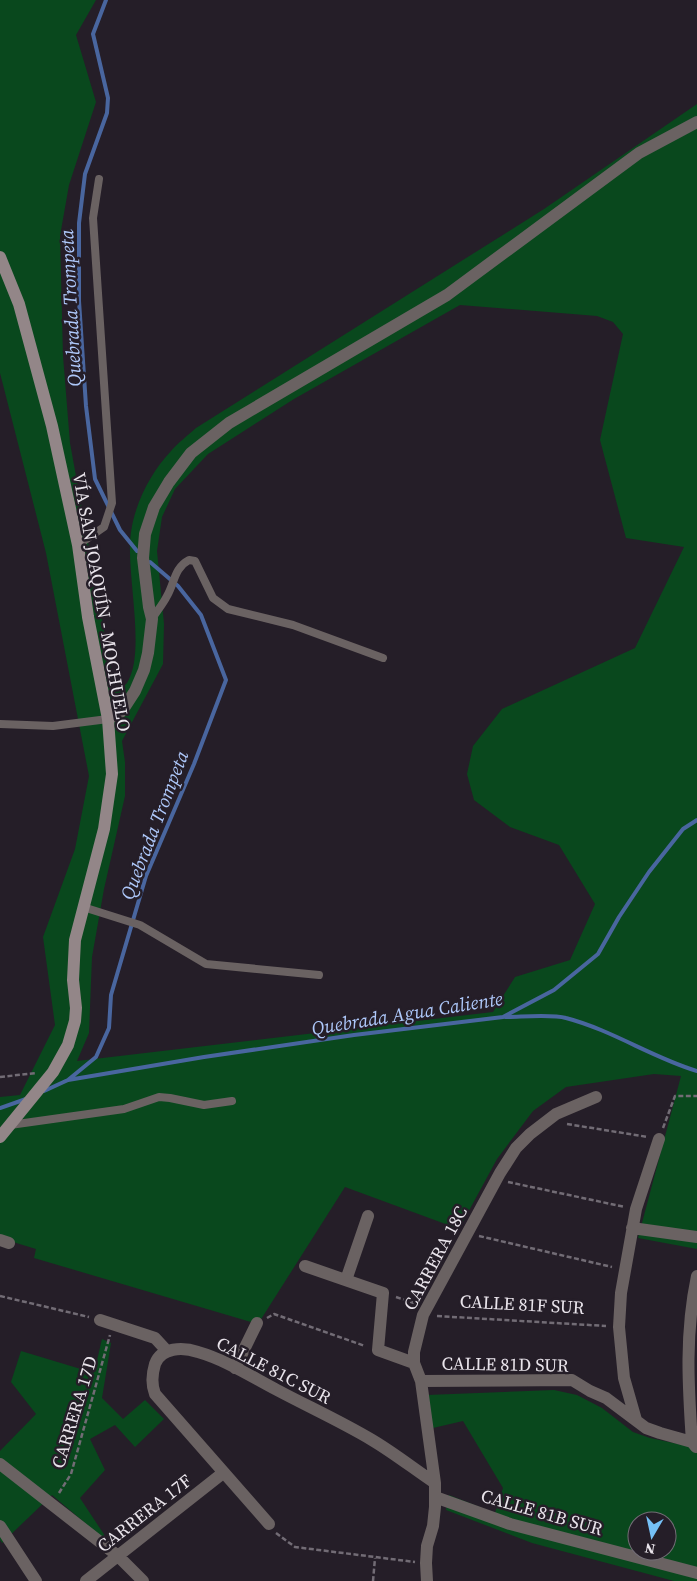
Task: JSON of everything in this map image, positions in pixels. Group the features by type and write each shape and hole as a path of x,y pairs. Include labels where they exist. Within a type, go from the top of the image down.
{"street":[{"path":"108,719 122,711 135,691 144,670 148,653 152,619 143,558 145,534 154,507 169,482 191,453 229,423 447,295 640,154 697,122"},
{"name":"VÍA SAN JOAQUÍN - MOCHUELO","path":"0,257 19,304 28,336 52,426 78,545 88,617 108,719 112,774 104,829 75,940 73,960 75,1021 68,1045 53,1072 0,1136"},
{"name":"CARRERA 18C","path":"427,1581 427,1546 433,1526 435,1483 422,1381 414,1362 416,1340 425,1311 516,1148 546,1121 596,1097"},
{"path":"636,1420 624,1378 619,1327 621,1293 636,1209 659,1139"},
{"path":"346,1280 368,1216"},
{"path":"632,1228 697,1237"},
{"path":"305,1266 382,1293 378,1350 414,1362"},
{"path":"694,1445 691,1305 697,1276"},
{"path":"100,1320 155,1338 167,1351 157,1361 153,1374 153,1390 268,1524"},
{"path":"235,1368 257,1322"},
{"name":"CALLE 81C SUR","path":"167,1351 198,1352 235,1368 372,1440 435,1483"},
{"name":"CALLE 81D SUR","path":"422,1381 572,1380 606,1398 646,1428 694,1445"},
{"path":"0,1464 118,1556 143,1581"},
{"name":"CARRERA 17F","path":"86,1581 223,1473"},
{"name":"CALLE 81B SUR","path":"435,1497 510,1524 697,1573"},
{"path":"0,1526 36,1581"}],"lane":[{"path":"78,545 104,527 112,503 93,218 99,179"},
{"path":"152,619 168,595 173,579 182,564 189,560 195,561 213,598 228,610 293,625 383,658"},
{"path":"0,724 53,726 108,719"},
{"path":"83,907 140,925 206,964 319,975"},
{"path":"10,1125 124,1109 159,1098 170,1098 204,1105 232,1101"}],"path":[{"path":"0,1077 53,1072"},
{"path":"546,1121 659,1139 675,1096 697,1096"},
{"path":"497,1179 636,1209"},
{"path":"468,1233 626,1270"},
{"name":"CALLE 81F SUR","path":"382,1293 425,1311 619,1327"},
{"path":"0,1296 100,1320"},
{"path":"257,1322 274,1314 378,1350"},
{"name":"CARRERA 17D","path":"52,1505 71,1474 113,1324"},
{"path":"268,1524 281,1538 295,1547 426,1564"},
{"path":"373,1581 375,1558"}],"green space":[{"path":"0,0 96,0 76,35 96,102 69,185 60,236 63,356 70,443 115,691 127,683 133,669 135,652 130,549 133,521 145,488 157,468 174,448 196,428 544,209 697,104 697,1249 638,1238 681,1076 654,1074 566,1087 533,1111 497,1159 459,1229 345,1187 258,1324 34,1258 36,1249 0,1238 0,1097 20,1095 55,1025 43,937 75,849 89,776 46,553 0,373","holes":["460,305 597,316 613,322 623,334 600,440 626,538 684,547 635,648 502,709 473,746 467,774 474,800 510,827 559,845 595,904 570,960 515,977 493,1012 77,1061 89,1033 92,957 104,889 125,796 125,762 122,741 163,664 164,624 157,551 162,517 175,489 208,454 294,399"]},
{"path":"102,1339 111,1343 102,1398 123,1419 145,1400 164,1419 135,1447 115,1425 90,1439 105,1470 80,1498 111,1545 52,1495 2,1543 0,1540 0,1451 36,1414 11,1382 21,1351 94,1373"},
{"path":"554,1390 577,1395 602,1408 633,1432 650,1438 697,1448 697,1581 674,1581 532,1543 446,1510 449,1495 495,1513 503,1488 463,1421 433,1428 427,1395"}],"waterway":[{"name":"Quebrada Trompeta","path":"106,0 93,34 108,98 107,113 85,174 79,223 79,301 86,406 95,479 120,530 137,551"},
{"name":"Quebrada Trompeta","path":"44,1091 68,1080 96,1057 109,1028 111,995 146,876 194,764 226,680 201,615 178,586 150,562"},
{"name":"Quebrada Agua Caliente","path":"68,1080 204,1057 354,1035 503,1017 554,990 598,954 619,917 649,872 683,829 697,820"},
{"path":"505,1017 545,1016 566,1018 583,1023 664,1059 697,1071"},
{"name":"Quebrada Trompeta","path":"0,1108 26,1099"}]}
